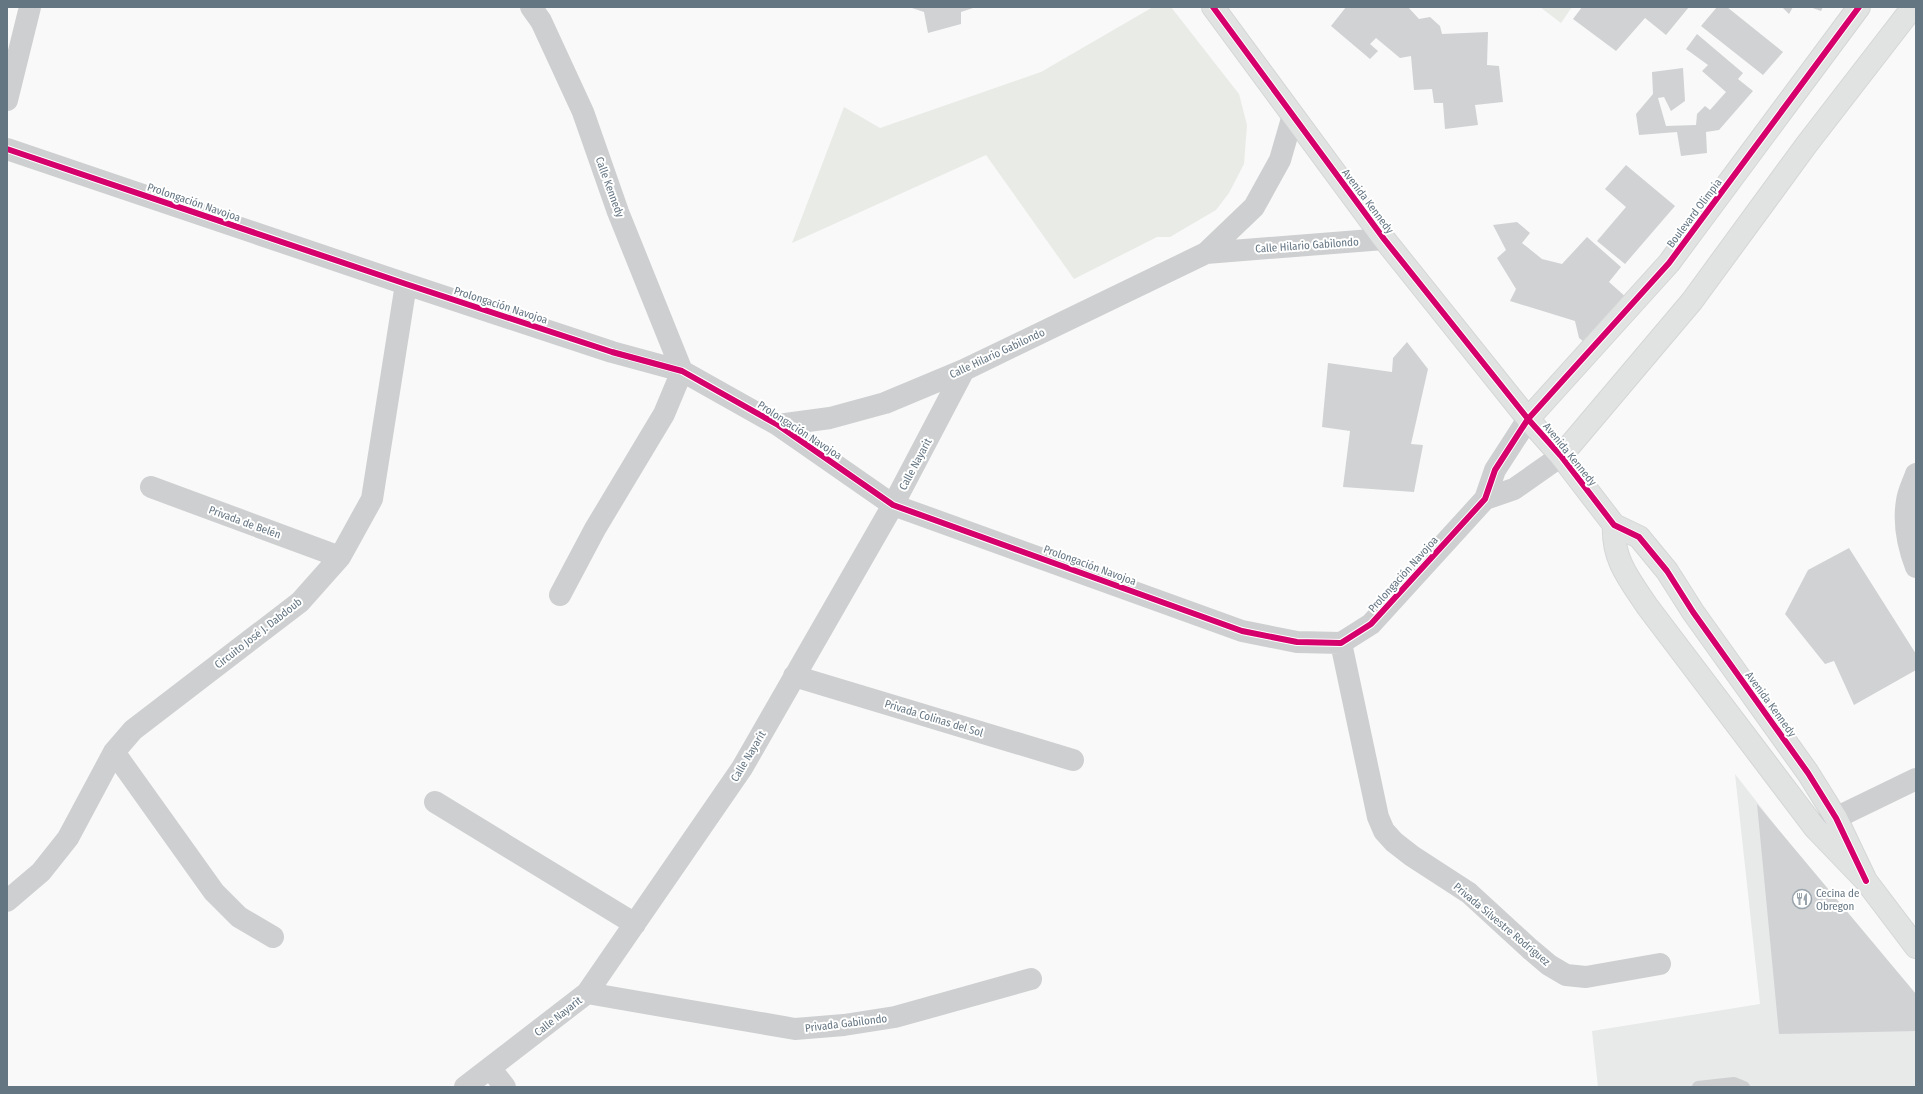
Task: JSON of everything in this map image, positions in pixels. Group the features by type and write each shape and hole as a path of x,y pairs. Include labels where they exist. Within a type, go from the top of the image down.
{"street":[{"path":"7,100 30,7"},
{"name":"Calle Kennedy","path":"532,7 541,21 583,112 618,212 682,371"},
{"name":"Avenida Kennedy","path":"1213,7 1384,239 1528,419 1561,456 1614,525 1639,537 1648,546 1808,773 1836,818 1866,881"},
{"name":"Boulevard Olimpia","path":"1528,419 1669,263 1860,7"},
{"path":"1485,499 1514,489 1561,456 1692,301 1808,144 1913,7"},
{"name":"Calle Hilario Gabilondo","path":"778,425 830,418 885,403 964,370 1206,253 1254,207 1280,160 1293,115"},
{"name":"Prolongación Navojoa","path":"7,149 612,352 682,371 778,425 893,504 1242,631 1297,642 1341,643 1371,624 1485,499"},
{"name":"Calle Hilario Gabilondo","path":"1206,253 1384,239"},
{"name":"Circuito José J. Dabdoub","path":"7,901 41,872 68,838 114,752 133,730 300,602 340,557 372,499 406,284"},
{"name":"Calle Nayarit","path":"465,1087 587,993 742,768 893,504 964,370"},
{"path":"560,596 595,529 664,414 682,371"},
{"path":"1485,499 1495,470 1528,419"},
{"path":"1916,474 1907,501 1906,534 1910,552 1916,567"},
{"name":"Privada de Belén","path":"151,487 340,557"},
{"name":"Avenida Kennedy","path":"1614,525 1613,539 1622,568 1646,606 1815,828 1866,881 1916,947"},
{"name":"Privada Silvestre Rodríguez","path":"1341,643 1378,817 1384,831 1394,842 1412,856 1469,893 1530,949 1549,965 1566,975 1586,977 1660,964"},
{"name":"Privada Colinas del Sol","path":"794,676 1074,760"},
{"path":"1745,735 1767,716"},
{"path":"114,752 214,892 239,917 273,936"},
{"path":"1815,828 1916,780"},
{"path":"435,802 634,924"},
{"name":"Privada Gabilondo","path":"587,993 795,1029 844,1025 895,1017 1032,979"},
{"path":"490,1068 505,1087"}],"lane":[{"path":"1698,1087 1734,1083 1744,1087"}],"shaded area":[{"path":"1153,7 1171,7 1239,94 1247,125 1244,164 1229,193 1216,210 1170,237 1157,237 1074,279 986,155 792,243 844,107 880,128 1041,72"},
{"path":"1540,7 1572,7 1561,23"},
{"path":"1735,774 1916,1005 1916,1087 1598,1087 1592,1031 1760,1004"}],"building":[{"path":"909,7 976,7 961,12 961,24 928,33 924,12"},
{"path":"1346,7 1408,7 1419,19 1430,17 1440,26 1442,34 1488,32 1487,65 1499,66 1503,102 1475,105 1478,125 1445,129 1443,103 1434,103 1432,89 1414,90 1411,56 1400,58 1376,38 1370,44 1378,51 1370,59 1331,26"},
{"path":"1582,7 1689,7 1666,35 1645,18 1616,51 1573,19"},
{"path":"1717,7 1727,7 1783,52 1763,75 1701,26"},
{"path":"1782,7 1793,7 1789,14"},
{"path":"1810,7 1823,7 1821,11"},
{"path":"1697,34 1743,73 1738,79 1753,91 1719,130 1706,132 1707,153 1681,156 1677,132 1639,135 1636,114 1653,94 1652,72 1683,68 1685,101 1671,111 1664,97 1658,98 1666,126 1696,125 1697,114 1705,106 1710,110 1726,92 1702,71 1708,65 1686,49"},
{"path":"1626,165 1675,206 1625,264 1597,241 1626,207 1605,189"},
{"path":"1517,222 1530,233 1522,243 1542,259 1562,264 1587,237 1621,267 1609,282 1627,298 1588,345 1579,338 1575,321 1510,301 1516,289 1497,258 1506,250 1493,225"},
{"path":"1407,342 1428,369 1411,444 1423,445 1414,492 1343,487 1350,431 1322,427 1328,363 1392,372 1393,358"},
{"path":"1849,548 1916,654 1916,670 1854,705 1834,661 1825,664 1785,614 1808,570"},
{"name":"Cecina de Obregon","path":"1757,804 1916,994 1916,1031 1779,1034"}],"cycle path":[{"path":"1213,7 1384,239 1528,419 1561,456 1614,525 1639,537 1667,571 1693,612 1808,773 1836,818 1866,881"},
{"path":"7,149 612,352 682,371 778,425 893,505 1242,631 1297,642 1341,643 1371,624 1485,499 1495,470 1528,419 1669,263 1859,7"}],"place":[{"name":"Cecina de Obregon","path":"1802,899"}]}
